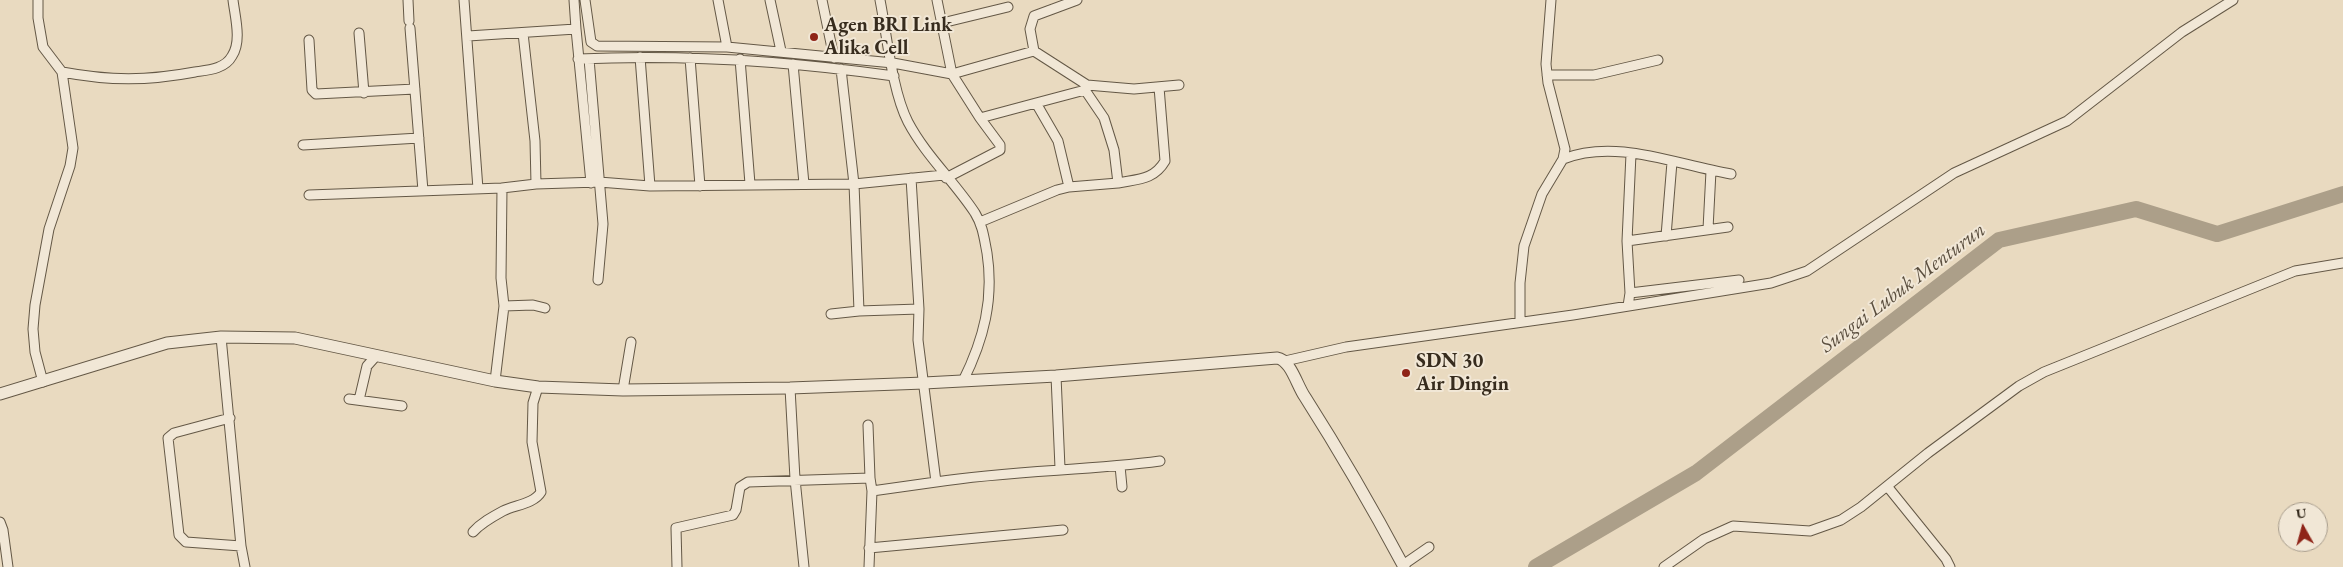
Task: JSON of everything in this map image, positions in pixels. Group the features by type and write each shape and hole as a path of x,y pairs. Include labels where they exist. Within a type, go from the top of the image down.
{"street":[{"path":"38,0 38,18 43,47 62,72 73,148 70,166 49,229 35,305 33,329 35,352 43,382"},
{"path":"62,72 100,78 134,80 171,77 213,69 226,64 232,58 237,47 233,0"},
{"path":"408,0 422,191"},
{"path":"464,0 478,189"},
{"path":"574,0 578,59 602,224 598,280"},
{"path":"585,0 593,45 727,47 892,63 952,74 1034,51"},
{"path":"718,0 727,47"},
{"path":"770,0 781,52"},
{"path":"822,0 834,58"},
{"path":"880,0 894,76 907,120 922,146 980,222 990,274 988,310 976,355 963,381"},
{"path":"310,195 502,188 536,184 595,182 650,186 854,184 945,176 1000,150 1000,146 952,74 937,0"},
{"path":"1077,0 1034,16 1030,29 1034,51 1086,88 1104,118 1114,150 1118,183"},
{"path":"1520,321 1520,284 1524,246 1542,194 1563,159 1564,138 1560,131 1547,75 1547,42 1551,0"},
{"path":"0,394 167,343 221,337 295,338 495,381 538,388 623,390 790,388 1056,376 1277,358 1285,361 1346,347 1771,283 1807,271 1954,173 2067,121 2182,32 2233,0"},
{"path":"942,23 1008,7"},
{"path":"468,36 576,29"},
{"path":"523,33 535,141 536,184"},
{"path":"359,34 364,93"},
{"path":"309,40 314,92 316,94 415,89"},
{"path":"578,59 640,56 740,60 894,76"},
{"path":"640,56 650,186"},
{"path":"690,58 700,186"},
{"path":"589,59 595,182"},
{"path":"740,60 750,184"},
{"path":"1547,75 1594,74 1658,60"},
{"path":"793,64 804,184"},
{"path":"841,69 854,184 860,311"},
{"path":"980,118 1086,88 1126,89 1179,85"},
{"path":"980,222 1057,190 1149,178 1159,171 1165,161 1159,87"},
{"path":"1036,103 1058,141 1070,187"},
{"path":"303,145 419,138"},
{"path":"1563,159 1580,153 1602,150 1731,174"},
{"path":"1628,306 1630,293 1627,241 1631,154"},
{"path":"1666,236 1672,162"},
{"path":"1708,229 1711,170"},
{"path":"911,178 919,309 918,340 936,482"},
{"path":"495,381 504,306 501,278 502,188"},
{"path":"1627,241 1728,227"},
{"path":"1664,567 1704,539 1733,526 1801,531 1829,525 1862,507 1928,453 2019,386 2044,372 2295,271 2343,263"},
{"path":"1630,293 1739,280"},
{"path":"504,306 533,305 546,308"},
{"path":"831,314 919,309"},
{"path":"221,337 241,546 245,567"},
{"path":"623,390 631,342"},
{"path":"359,400 367,366 376,356"},
{"path":"1285,361 1404,566 1429,548"},
{"path":"1056,376 1060,468"},
{"path":"473,532 479,525 503,511 535,499 541,492 532,442 532,403 538,388"},
{"path":"790,388 795,479 804,567"},
{"path":"349,399 402,406"},
{"path":"230,418 174,433 168,438 178,532 181,539 186,542 241,546"},
{"path":"868,425 872,492 869,567"},
{"path":"872,492 936,482 1060,468 1120,466 1160,461"},
{"path":"1120,466 1122,487"},
{"path":"677,567 676,528 733,515 736,510 740,487 744,483 795,479 870,478"},
{"path":"1887,486 1946,558 1950,567"},
{"path":"0,522 3,530 8,567"},
{"path":"869,548 1063,530"}],"waterway":[{"name":"Sungai Lubuk Menturun","path":"1536,567 1696,473 1999,240 2136,209 2217,234 2343,194"}],"place":[{"name":"Agen BRI Link Alika Cell","path":"814,37"},
{"name":"SDN 30 Air Dingin","path":"1406,373"}]}
